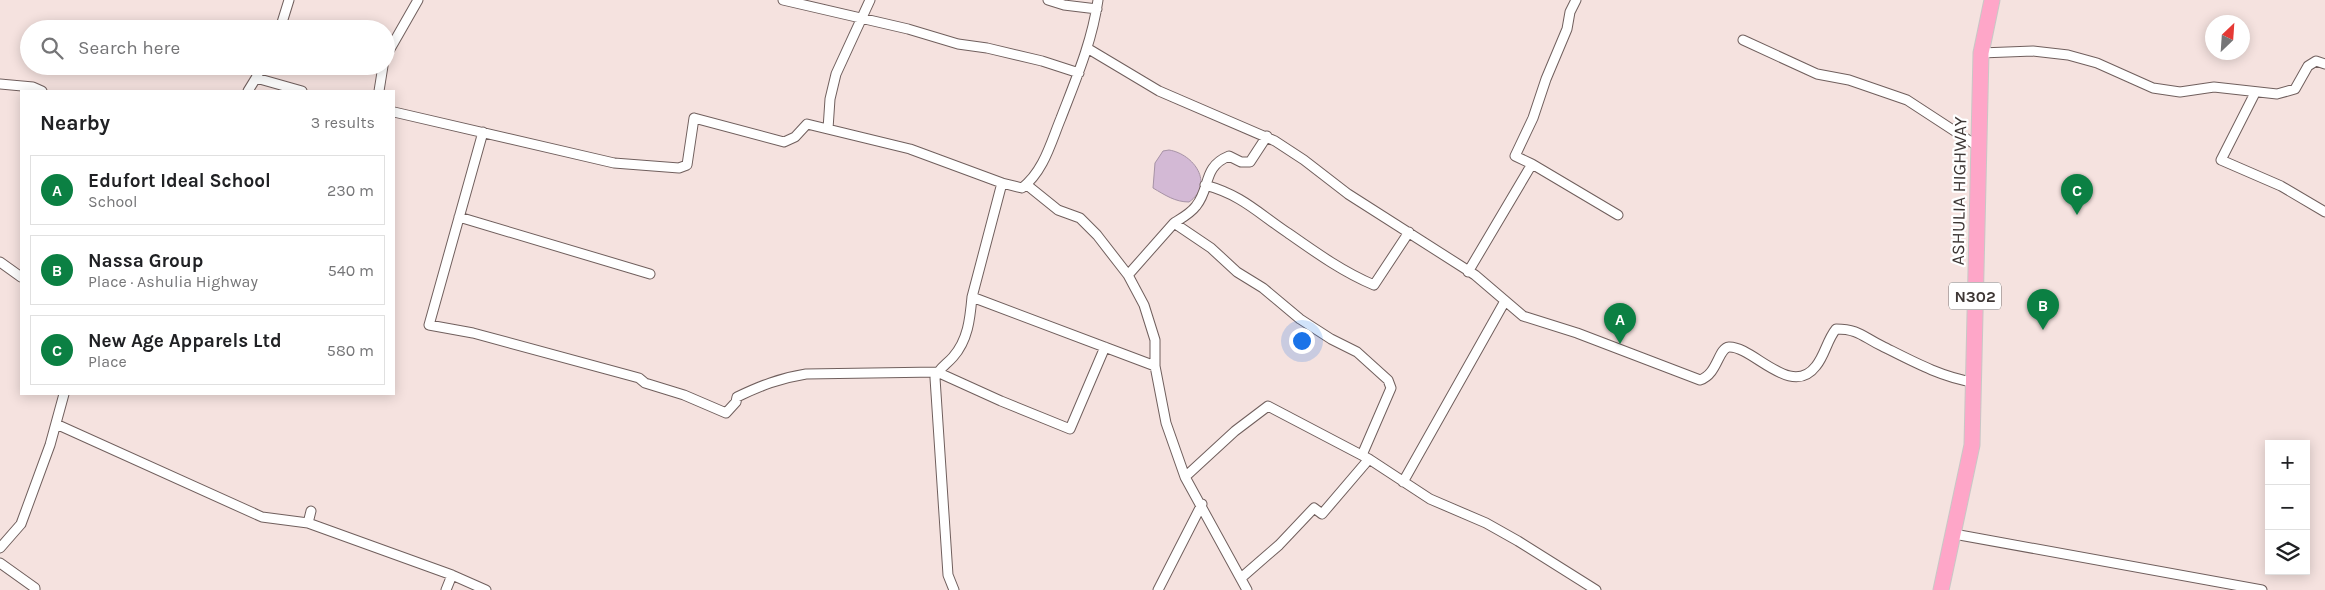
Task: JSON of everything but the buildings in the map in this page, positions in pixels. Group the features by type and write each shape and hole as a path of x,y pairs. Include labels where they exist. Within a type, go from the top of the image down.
{"highway":[{"name":"ASHULIA HIGHWAY","path":"1941,590 1972,445 1982,53 1992,0"}],"street":[{"path":"283,20 289,0"},
{"path":"395,40 418,0"},
{"path":"783,0 908,29 958,44 987,48 1042,61 1079,73"},
{"path":"828,129 830,99 836,74 870,0"},
{"path":"395,112 614,163 679,168 687,165 694,118 784,142 795,137 807,124 910,149 1002,183 1022,188 1027,185 1040,167 1050,149 1079,73 1097,5 1048,0"},
{"path":"1576,0 1570,12 1567,29 1515,156 1532,164 1618,215"},
{"path":"1743,40 1818,74 1849,80 1907,100 1979,147"},
{"path":"1087,48 1159,90 1267,136 1304,160 1348,194 1475,275 1523,316 1532,320 1577,333 1700,380 1712,372 1724,349 1730,347 1783,374 1796,377 1807,375 1816,367 1831,335 1836,329 1852,329 1881,346 1934,371 1956,379 1973,382"},
{"path":"1982,53 2033,51 2068,55 2097,63 2153,88 2180,92 2214,87 2277,94 2294,89 2308,66 2316,61 2325,64"},
{"path":"249,90 258,75"},
{"path":"379,90 382,75"},
{"path":"256,78 298,90"},
{"path":"0,84 33,87 40,90"},
{"path":"2255,92 2221,160 2281,186 2325,212"},
{"path":"483,132 429,325 473,333 639,378 656,387 684,395 726,413 736,402 737,397 767,382 786,377 806,374 937,372 1070,429 1106,347"},
{"path":"1128,275 1174,222 1197,205 1212,168 1220,160 1229,156 1241,162 1250,162 1267,136"},
{"path":"1468,272 1532,164"},
{"path":"954,590 948,575 934,378 937,372 954,356 970,324 972,297 1002,183"},
{"path":"1027,185 1058,210 1080,218 1097,235 1128,275 1144,305 1155,340 1155,366 1166,423 1185,477 1202,504 1247,590"},
{"path":"1205,185 1223,190 1250,204 1288,233 1336,265 1374,285 1409,232"},
{"path":"459,217 650,274"},
{"path":"1174,222 1211,248 1237,272 1264,288 1300,319 1331,339 1357,352 1388,380 1391,388 1365,457 1322,514 1314,508 1279,545 1241,578"},
{"path":"0,262 20,276"},
{"path":"972,297 1155,366"},
{"path":"1403,482 1505,301"},
{"path":"0,548 21,524 56,424 64,395"},
{"path":"1185,477 1234,431 1268,406 1365,457 1430,499 1486,523 1596,590"},
{"path":"56,424 262,517 308,524 452,575 486,590"},
{"path":"1158,590 1202,504"},
{"path":"308,524 311,511"},
{"path":"1954,534 2262,590"},
{"path":"0,563 35,588 35,590"},
{"path":"446,590 452,575"}],"shaded area":[{"path":"1169,150 1186,157 1198,171 1201,179 1200,187 1197,195 1189,202 1166,196 1153,188 1155,163 1163,151"}],"place":[{"name":"New Age Apparels Ltd","path":"2077,215"},
{"name":"Nassa Group","path":"2043,330"},
{"name":"Edufort Ideal School","path":"1620,344"}]}
